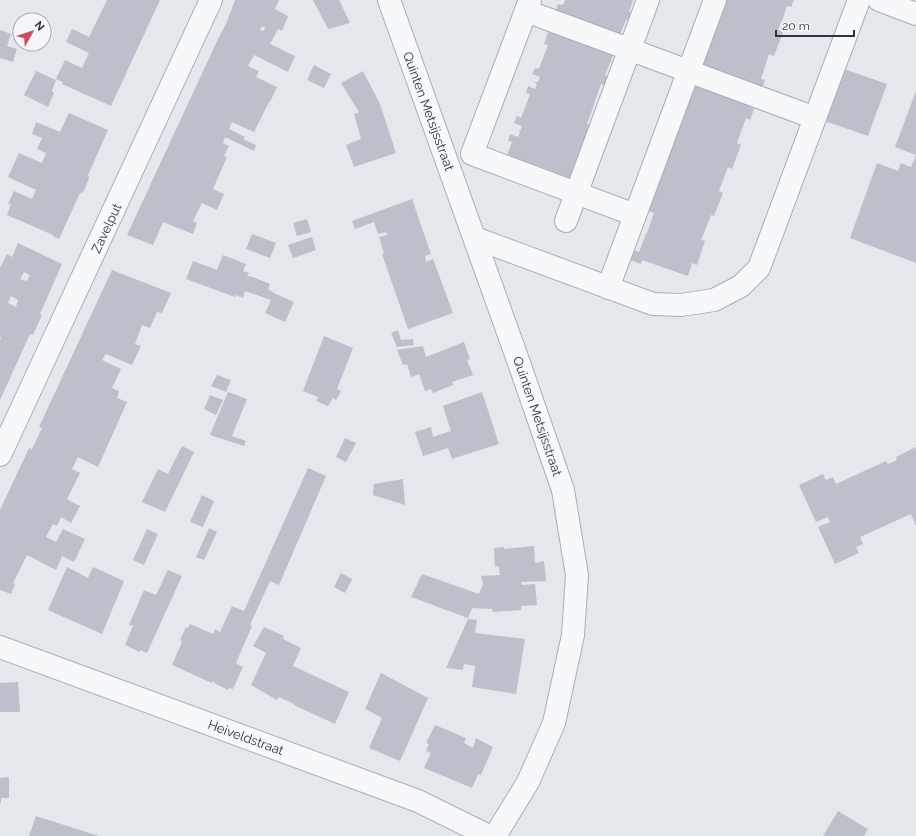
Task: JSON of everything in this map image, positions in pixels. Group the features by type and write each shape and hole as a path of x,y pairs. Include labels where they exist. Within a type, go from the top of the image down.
{"street":[{"name":"Zavelput","path":"0,455 211,0"},
{"name":"Quinten Metsijsstraat","path":"389,0 520,364 563,490 577,575 573,635 554,723 528,782 495,836"},
{"path":"566,221 648,0"},
{"path":"608,288 715,0"},
{"path":"475,238 653,304 681,304 714,300 741,286 759,268 859,0"},
{"path":"879,0 916,14"},
{"path":"635,216 472,154 528,5 630,50 815,118"},
{"name":"Heiveldstraat","path":"0,647 418,801 488,836"}],"building":[{"path":"107,0 160,0 111,106 62,84 63,82 56,79 65,60 82,68 89,53 66,42 72,29 89,37"},
{"path":"235,0 279,0 275,9 288,16 282,31 278,29 270,44 295,56 288,72 254,55 248,66 259,71 256,77 277,87 254,132 232,122 229,129 245,137 243,139 256,145 254,151 225,137 223,143 229,146 224,156 227,157 213,189 224,194 217,210 202,203 193,221 197,223 193,234 163,222 153,245 127,235 218,39 226,24","holes":["262,26 265,28 264,31 260,30"]},
{"path":"313,0 339,0 350,23 328,29"},
{"path":"565,0 633,0 629,12 633,13 630,21 626,20 617,42 554,16 558,4 563,5"},
{"path":"721,0 794,0 791,7 787,6 778,30 783,32 774,56 769,54 761,79 765,80 761,91 694,71"},
{"path":"0,30 11,34 7,46 12,48 12,52 16,52 13,62 0,58"},
{"path":"548,32 572,40 573,38 614,53 605,75 609,77 606,86 601,84 587,124 592,126 571,183 551,176 552,171 507,155 512,142 508,141 510,134 518,137 520,132 518,130 520,131 522,126 514,123 517,116 521,118 530,94 526,93 528,86 535,89 537,84 534,82 538,82 540,77 532,74 535,68 539,69 548,45 544,44"},
{"path":"314,65 331,74 324,88 307,80"},
{"path":"844,69 887,84 868,136 825,121"},
{"path":"36,71 56,80 52,91 54,93 48,107 24,95"},
{"path":"363,71 380,104 396,153 354,167 346,145 361,139 354,114 359,112 341,83"},
{"path":"691,82 732,97 731,99 754,109 750,120 746,118 737,143 741,145 732,169 728,167 719,191 723,193 714,216 711,215 701,240 705,241 697,265 692,263 688,276 642,260 641,264 622,257 625,247 639,252 646,234 645,233 647,233 654,213 639,208"},
{"path":"916,91 916,155 895,147"},
{"path":"69,113 108,130 88,175 89,179 83,192 80,193 59,239 7,215 11,204 8,204 14,191 32,199 36,190 8,177 19,153 42,163 46,153 37,149 42,138 32,134 36,122 60,132"},
{"path":"916,155 916,263 850,238 877,163 898,171 901,163 911,167"},
{"path":"412,199 431,254 425,256 426,262 433,259 453,313 408,329 382,254 384,253 379,237 387,235 386,232 378,234 374,222 355,229 352,221"},
{"path":"307,219 311,232 297,236 293,223"},
{"path":"252,234 276,243 270,258 246,249"},
{"path":"312,237 316,250 293,258 288,245"},
{"path":"18,243 62,264 40,314 42,315 33,335 30,334 0,400 0,268 7,254 12,257","holes":["24,272 30,275 27,281 20,279","11,296 18,300 16,307 8,303"]},
{"path":"223,255 246,264 243,271 249,273 247,277 250,276 270,284 268,289 294,302 285,322 265,313 271,300 245,291 243,298 236,295 235,297 186,279 193,261 217,270"},
{"path":"112,270 171,293 162,313 157,312 150,328 142,325 135,344 141,346 132,365 106,354 102,360 121,369 112,388 119,391 117,398 127,402 98,467 78,457 72,469 80,473 67,499 80,506 71,523 61,517 57,526 53,524 46,537 56,542 63,529 85,539 74,562 62,556 56,570 27,555 13,583 15,584 11,594 0,590 0,510 29,448 32,449 42,428 39,427"},
{"path":"398,330 401,340 413,339 414,345 397,347 391,333"},
{"path":"324,336 353,348 337,389 341,391 336,400 333,398 328,406 316,401 318,397 303,391"},
{"path":"464,342 470,359 467,360 473,375 452,382 453,385 433,393 431,389 425,391 419,374 411,377 407,364 403,365 397,350 423,346 426,357"},
{"path":"217,375 231,380 226,392 211,386"},
{"path":"228,392 247,399 232,436 246,441 244,446 210,435"},
{"path":"482,392 499,444 452,459 448,448 423,456 415,432 431,427 433,437 451,431 443,406"},
{"path":"210,395 223,400 216,415 204,409"},
{"path":"345,438 356,443 346,462 336,457"},
{"path":"182,446 194,452 165,512 142,502 158,469 168,474"},
{"path":"916,447 916,526 911,514 860,537 863,544 856,547 859,553 835,564 818,527 830,522 828,517 816,522 799,485 823,474 826,480 833,477 836,484 886,461 888,464 897,460 896,457"},
{"path":"308,468 326,476 279,585 270,581 250,625 252,626 236,663 243,667 233,689 229,688 228,690 213,681 212,683 172,665 182,642 180,640 186,627 188,628 190,624 213,634 215,629 220,632 232,606 244,611"},
{"path":"403,479 405,505 373,495 374,484"},
{"path":"202,495 214,501 203,527 190,522"},
{"path":"209,528 217,532 204,560 196,557"},
{"path":"147,529 158,534 144,565 133,560"},
{"path":"534,546 535,563 544,561 546,581 521,582 522,585 535,584 537,605 521,606 521,610 493,612 492,609 472,608 468,618 411,597 422,574 479,594 483,584 481,576 500,575 499,566 495,567 494,548 504,547 504,549"},
{"path":"67,567 88,578 93,567 124,581 102,634 48,610"},
{"path":"168,570 182,576 147,653 140,650 140,652 125,645 133,626 129,625 144,590 156,595"},
{"path":"341,573 352,579 345,593 334,587"},
{"path":"468,619 477,620 475,633 525,639 516,694 472,687 475,666 464,664 463,670 446,668"},
{"path":"264,627 284,636 283,639 301,648 293,666 349,692 335,724 279,697 277,700 251,685 266,653 253,646"},
{"path":"381,673 428,698 400,761 369,748 382,718 365,709"},
{"path":"18,682 20,712 0,712 0,683"},
{"path":"435,725 466,738 464,743 473,748 476,738 493,747 481,775 478,774 472,788 424,768 431,753 426,751 429,744 426,743"},
{"path":"9,777 9,798 1,798 0,803 0,778"},
{"path":"838,811 868,829 864,836 823,836"},
{"path":"36,816 99,836 29,836"}]}
